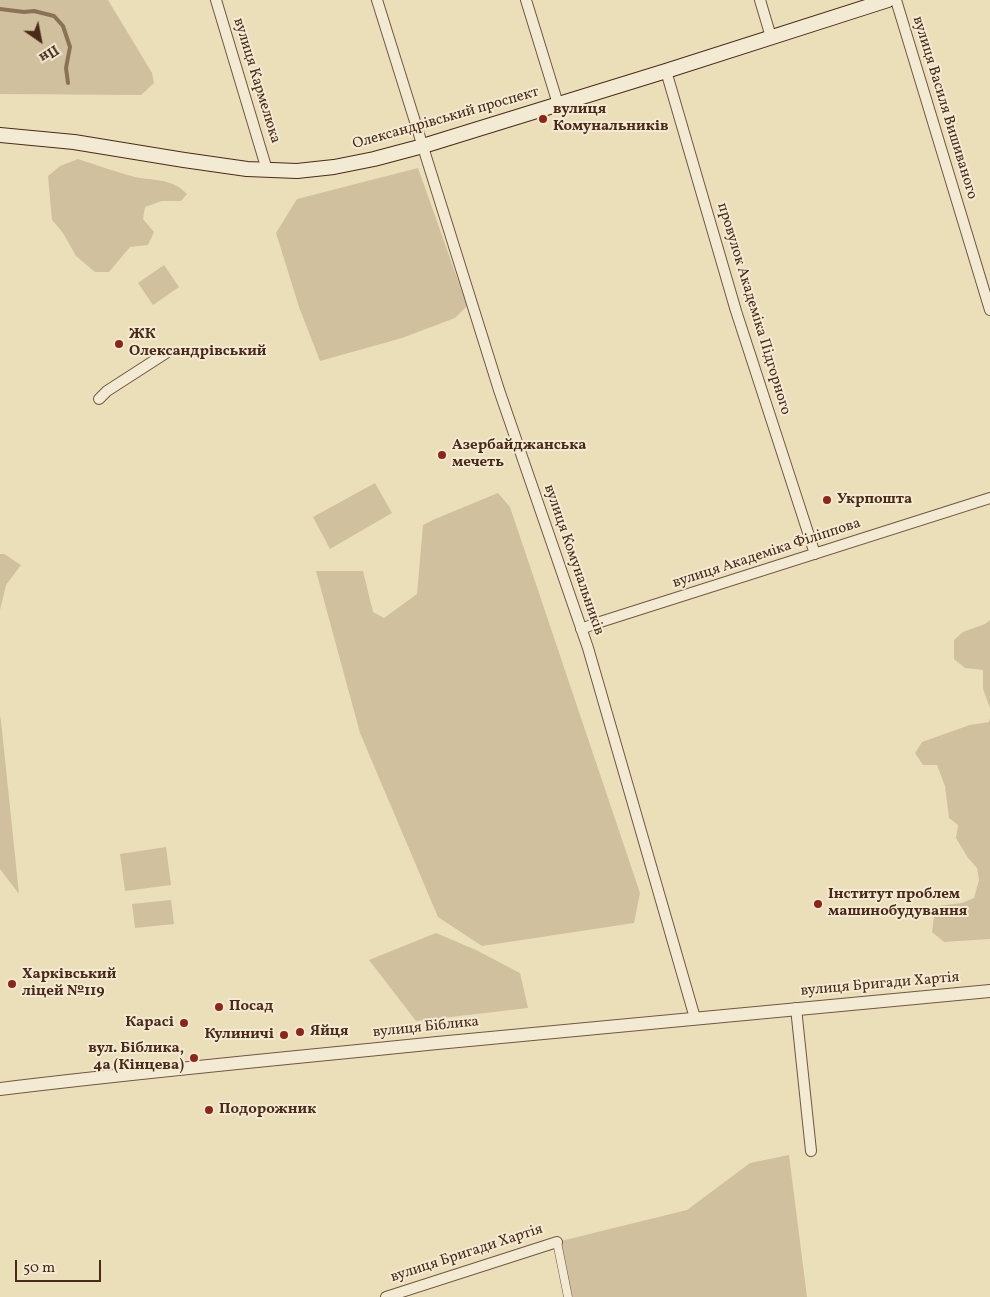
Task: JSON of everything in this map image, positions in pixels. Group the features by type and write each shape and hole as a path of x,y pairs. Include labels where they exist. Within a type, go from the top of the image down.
{"main road":[{"name":"Олександрівський проспект","path":"0,135 74,142 247,169 297,171 334,167 423,146 666,72 888,0"}],"street":[{"name":"вулиця Кармелюка","path":"216,0 267,170"},
{"name":"вулиця Комунальників","path":"377,0 496,381 591,657 695,1018"},
{"path":"526,0 558,104"},
{"path":"760,0 771,37"},
{"name":"вулиця Василя Вишиваного","path":"896,0 990,310"},
{"name":"провулок Академіка Підгорного","path":"666,72 736,311 815,554"},
{"path":"99,399 107,391 166,352"},
{"name":"вулиця Академіка Філіппова","path":"581,629 990,498"},
{"name":"вулиця Бригади Хартія","path":"811,1151 796,1008 990,992"},
{"name":"вулиця Біблика","path":"0,1089 151,1072 796,1008"},
{"path":"557,1242 568,1297"},
{"name":"вулиця Бригади Хартія","path":"386,1297 557,1242"}],"shaded area":[{"path":"0,0 108,0 152,73 154,83 141,95 0,94"},
{"path":"78,159 135,177 163,181 175,185 187,194 181,201 162,201 145,207 143,219 154,232 148,245 130,247 109,272 95,272 76,256 63,233 52,220 48,176 60,166"},
{"path":"418,168 467,306 455,318 402,338 320,361 299,307 276,233 297,199"},
{"path":"164,265 179,287 153,305 138,283"},
{"path":"375,483 392,513 330,549 313,517"},
{"path":"498,493 510,507 640,893 634,923 482,946 438,917 360,733 316,571 363,571 373,612 384,618 417,594 423,525"},
{"path":"0,554 4,554 21,565 6,585 0,610"},
{"path":"990,620 990,708 983,689 983,670 965,668 954,659 954,640 963,632 985,624"},
{"path":"0,715 1,721 19,894 0,869"},
{"path":"990,718 990,939 944,942 932,932 934,917 929,907 962,903 974,898 979,880 977,868 968,858 956,838 958,825 949,818 945,786 937,765 923,765 915,753 922,742 970,725 989,722"},
{"path":"166,847 171,885 125,891 120,854"},
{"path":"171,900 174,924 135,928 132,904"},
{"path":"436,933 476,950 520,973 528,1008 416,1021 369,960"},
{"path":"789,1155 807,1297 573,1297 557,1242 687,1210 750,1163"}],"waterway":[{"path":"0,9 24,12 34,11 54,16 63,26 70,47 66,68 68,83"}],"place":[{"name":"вулиця Комунальників","path":"543,119"},
{"name":"ЖК Олександрівський","path":"119,344"},
{"name":"Азербайджанська мечеть","path":"442,455"},
{"name":"Укрпошта","path":"827,500"},
{"name":"Інститут проблем машинобудування","path":"818,904"},
{"name":"Харківський ліцей №119","path":"12,984"},
{"name":"Посад","path":"219,1007"},
{"name":"Карасі","path":"184,1023"},
{"name":"Яйця","path":"300,1032"},
{"name":"Кулиничі","path":"284,1035"},
{"name":"вул. Біблика, 4а (Кінцева)","path":"194,1058"},
{"name":"Подорожник","path":"209,1110"}]}
